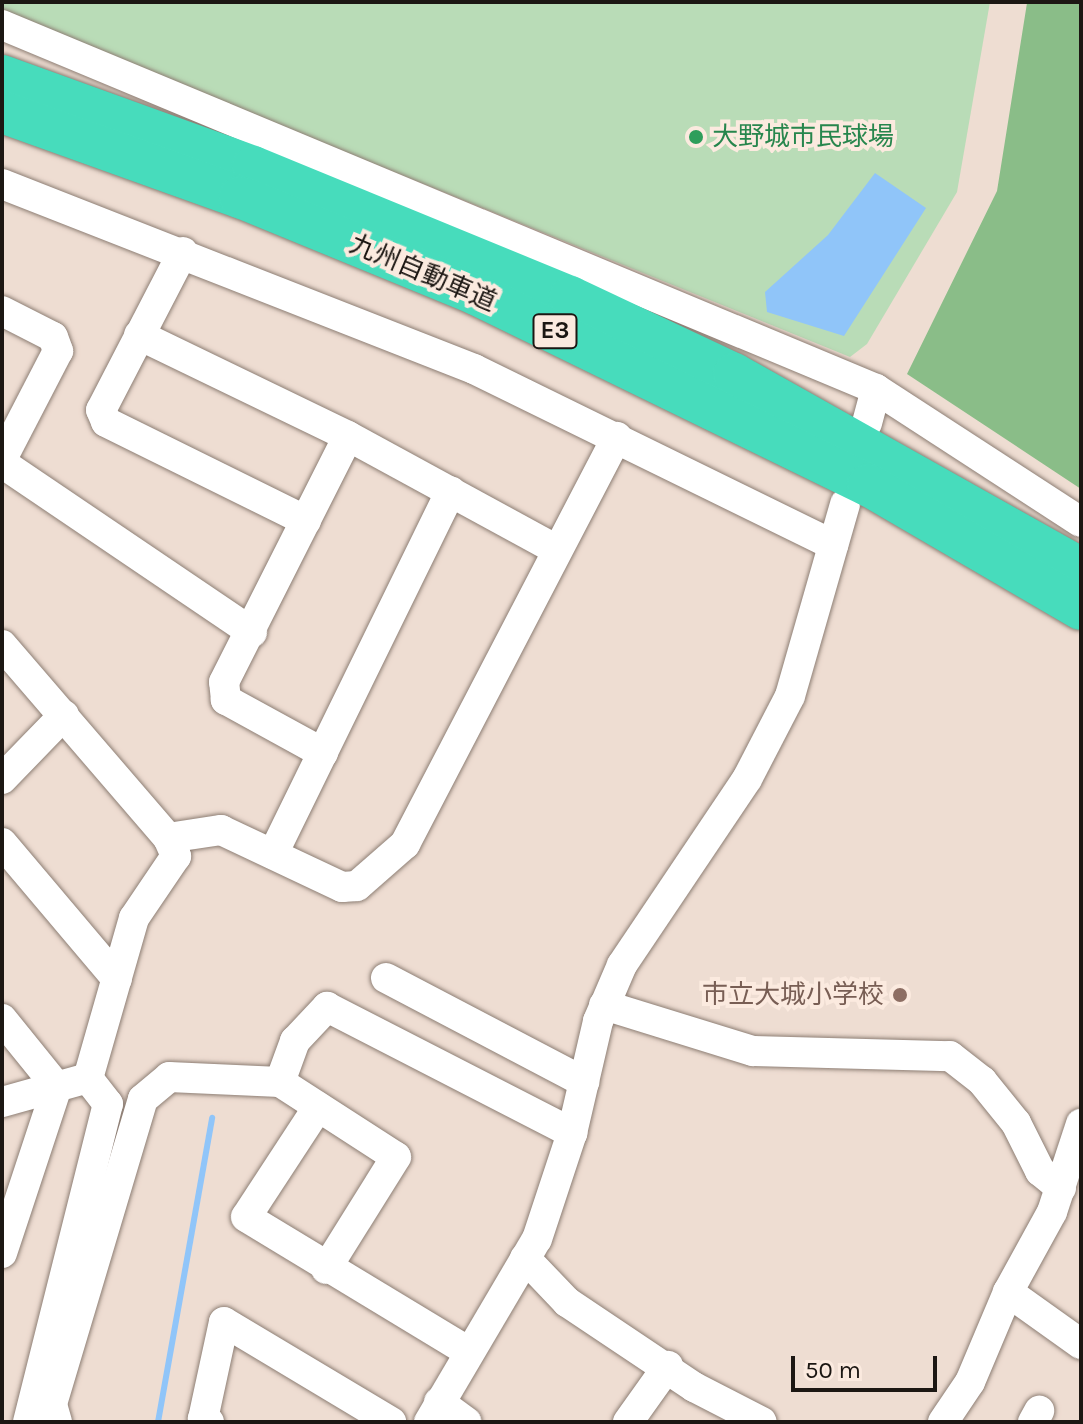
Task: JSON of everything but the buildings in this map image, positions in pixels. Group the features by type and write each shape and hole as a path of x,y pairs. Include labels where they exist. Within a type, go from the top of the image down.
{"highway":[{"name":"九州自動車道","path":"2,76 267,172 570,297 734,374 1081,569"},
{"name":"九州自動車道","path":"2,112 240,197 476,294 868,485 1081,609"}],"street":[{"path":"2,25 876,389 1081,522"},
{"path":"2,184 183,252 455,361 617,437 833,545"},
{"path":"183,252 101,410 106,422 306,521"},
{"path":"2,311 53,337 58,351 2,461 252,632"},
{"path":"139,335 348,436 557,550"},
{"path":"867,423 876,389"},
{"path":"323,753 226,700 224,682 252,632 348,436"},
{"path":"168,838 221,830 342,887 357,886 405,844 617,437"},
{"path":"273,854 451,491"},
{"path":"467,1422 434,1412 467,1351 525,1258 572,1133 604,1005 622,965 773,734 803,660 845,504"},
{"path":"2,645 168,838 176,856 134,918 88,1078"},
{"path":"2,779 64,715"},
{"path":"2,843 117,979"},
{"path":"386,978 584,1082"},
{"path":"604,1005 753,1051 950,1056 982,1081 1016,1123 1040,1171 1061,1188"},
{"path":"280,1082 295,1041 327,1007 572,1133"},
{"path":"2,1019 57,1087"},
{"path":"57,1422 52,1404 143,1099 169,1077 280,1082 396,1157 326,1269"},
{"path":"2,1102 88,1078"},
{"path":"28,1422 108,1104 88,1078"},
{"path":"2,1253 57,1087"},
{"path":"318,1107 246,1217 326,1269 467,1351"},
{"path":"943,1422 970,1382 1008,1292 1061,1188 1081,1124"},
{"path":"525,1258 567,1302 668,1366 694,1387 762,1422"},
{"path":"1008,1292 1081,1344"},
{"path":"209,1422 203,1419 224,1322 391,1422"},
{"path":"628,1422 668,1366"}],"green space":[{"path":"2,2 990,2 957,192 867,344 850,357 2,13"},
{"path":"1081,2 1081,489 907,374 997,191 1027,3"}],"water":[{"path":"875,173 926,208 844,336 767,312 765,292 828,235"}],"waterway":[{"path":"158,1422 212,1118"}],"place":[{"name":"大野城市民球場","path":"696,137"},
{"name":"市立大城小学校","path":"900,995"}]}
